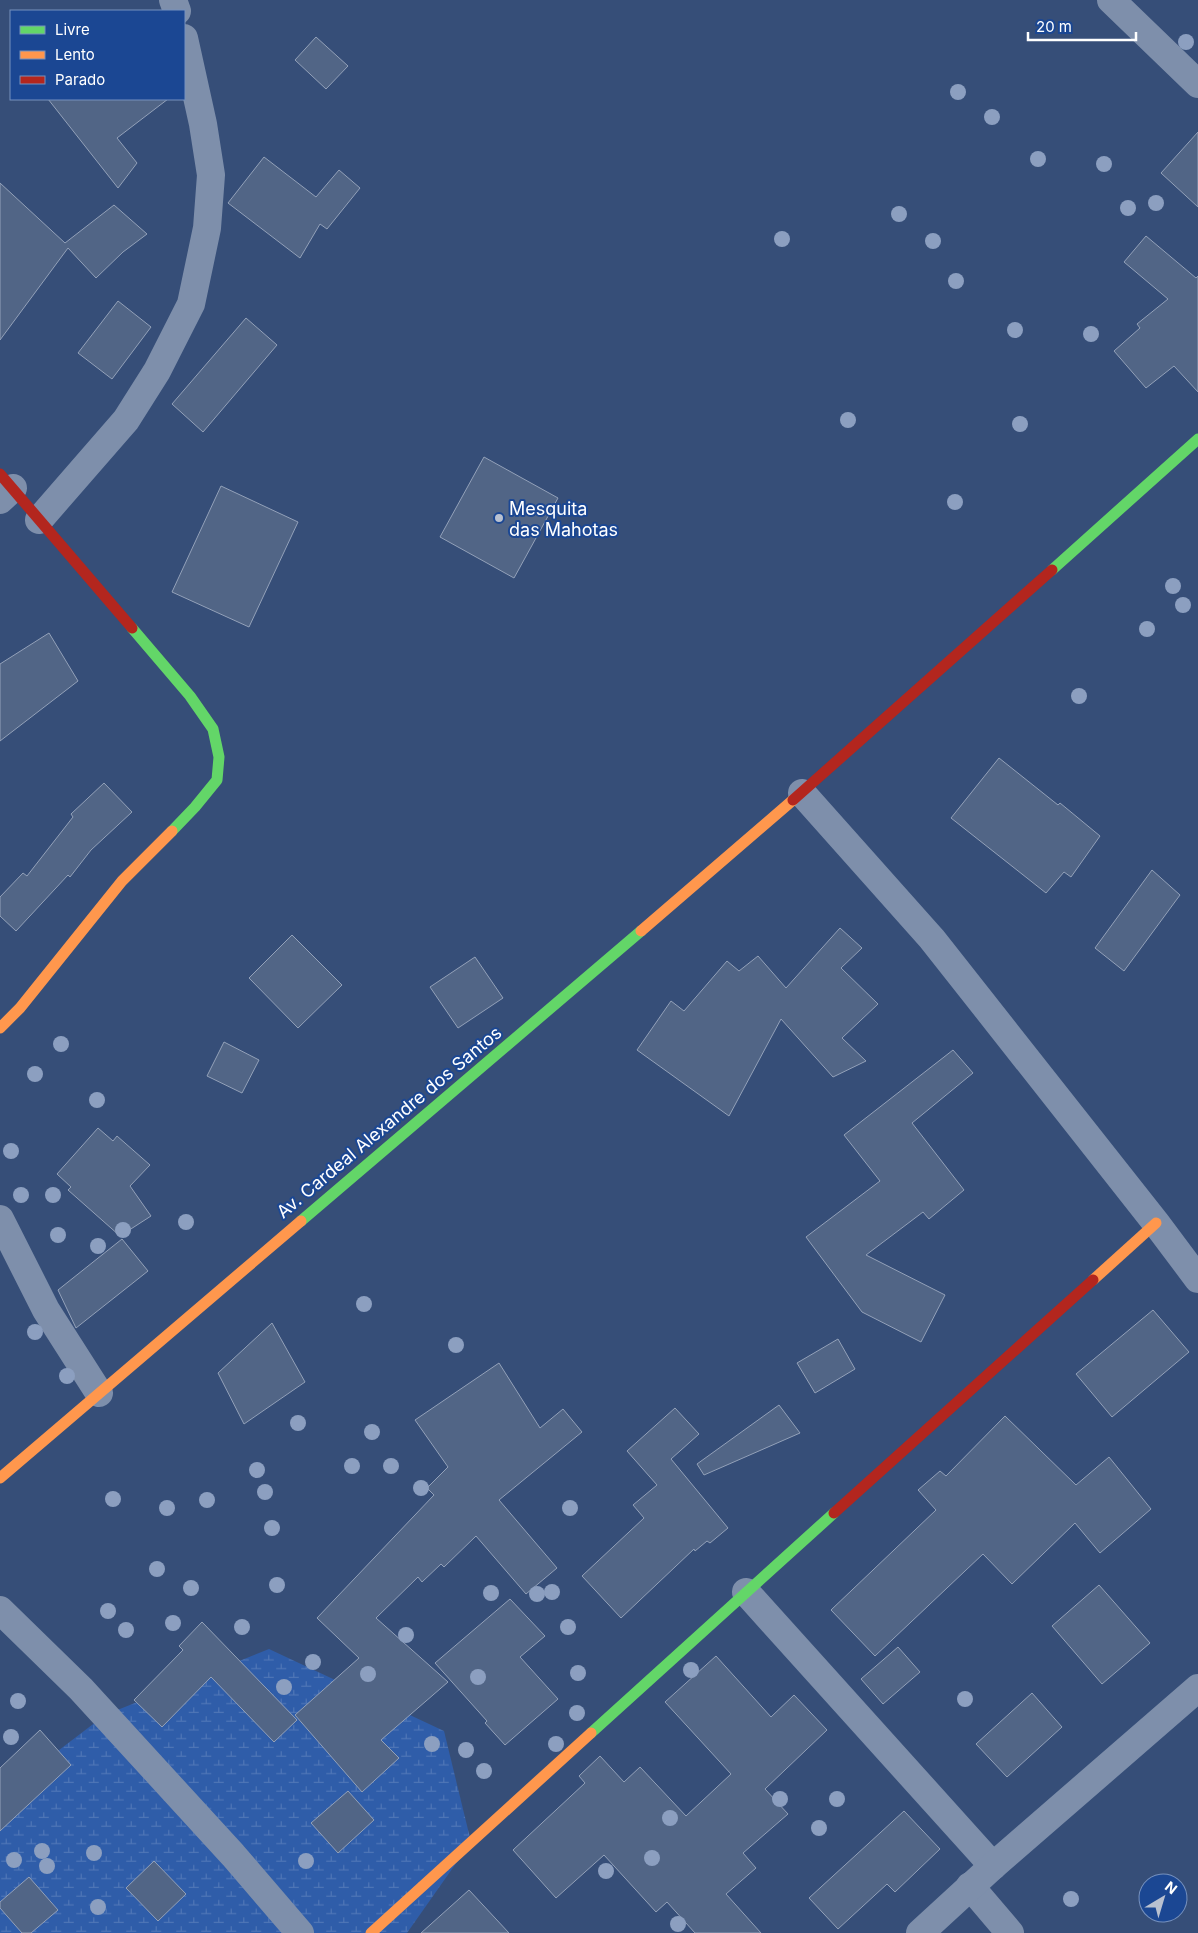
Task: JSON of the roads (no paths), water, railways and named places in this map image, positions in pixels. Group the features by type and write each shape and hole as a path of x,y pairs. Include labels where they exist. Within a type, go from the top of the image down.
{"street":[{"path":"1111,0 1149,39 1198,84"},
{"path":"39,520 126,420 157,371 191,304 207,228 211,174 203,124 185,43"},
{"name":"Av. Cardeal Alexandre dos Santos","path":"0,1478 802,793 1198,439"},
{"path":"0,1028 20,1008 122,881 201,800 217,780 219,757 213,729 190,696 39,520 4,488"},
{"path":"802,793 932,939 1198,1279"},
{"path":"0,1218 46,1310 99,1394"},
{"path":"371,1933 1156,1223"},
{"path":"746,1592 993,1866"},
{"path":"0,1610 81,1689 233,1855 300,1933"},
{"path":"920,1933 970,1886 1198,1688"},
{"path":"970,1886 1010,1933"}],"place":[{"name":"Mesquita das Mahotas","path":"499,518"}]}
